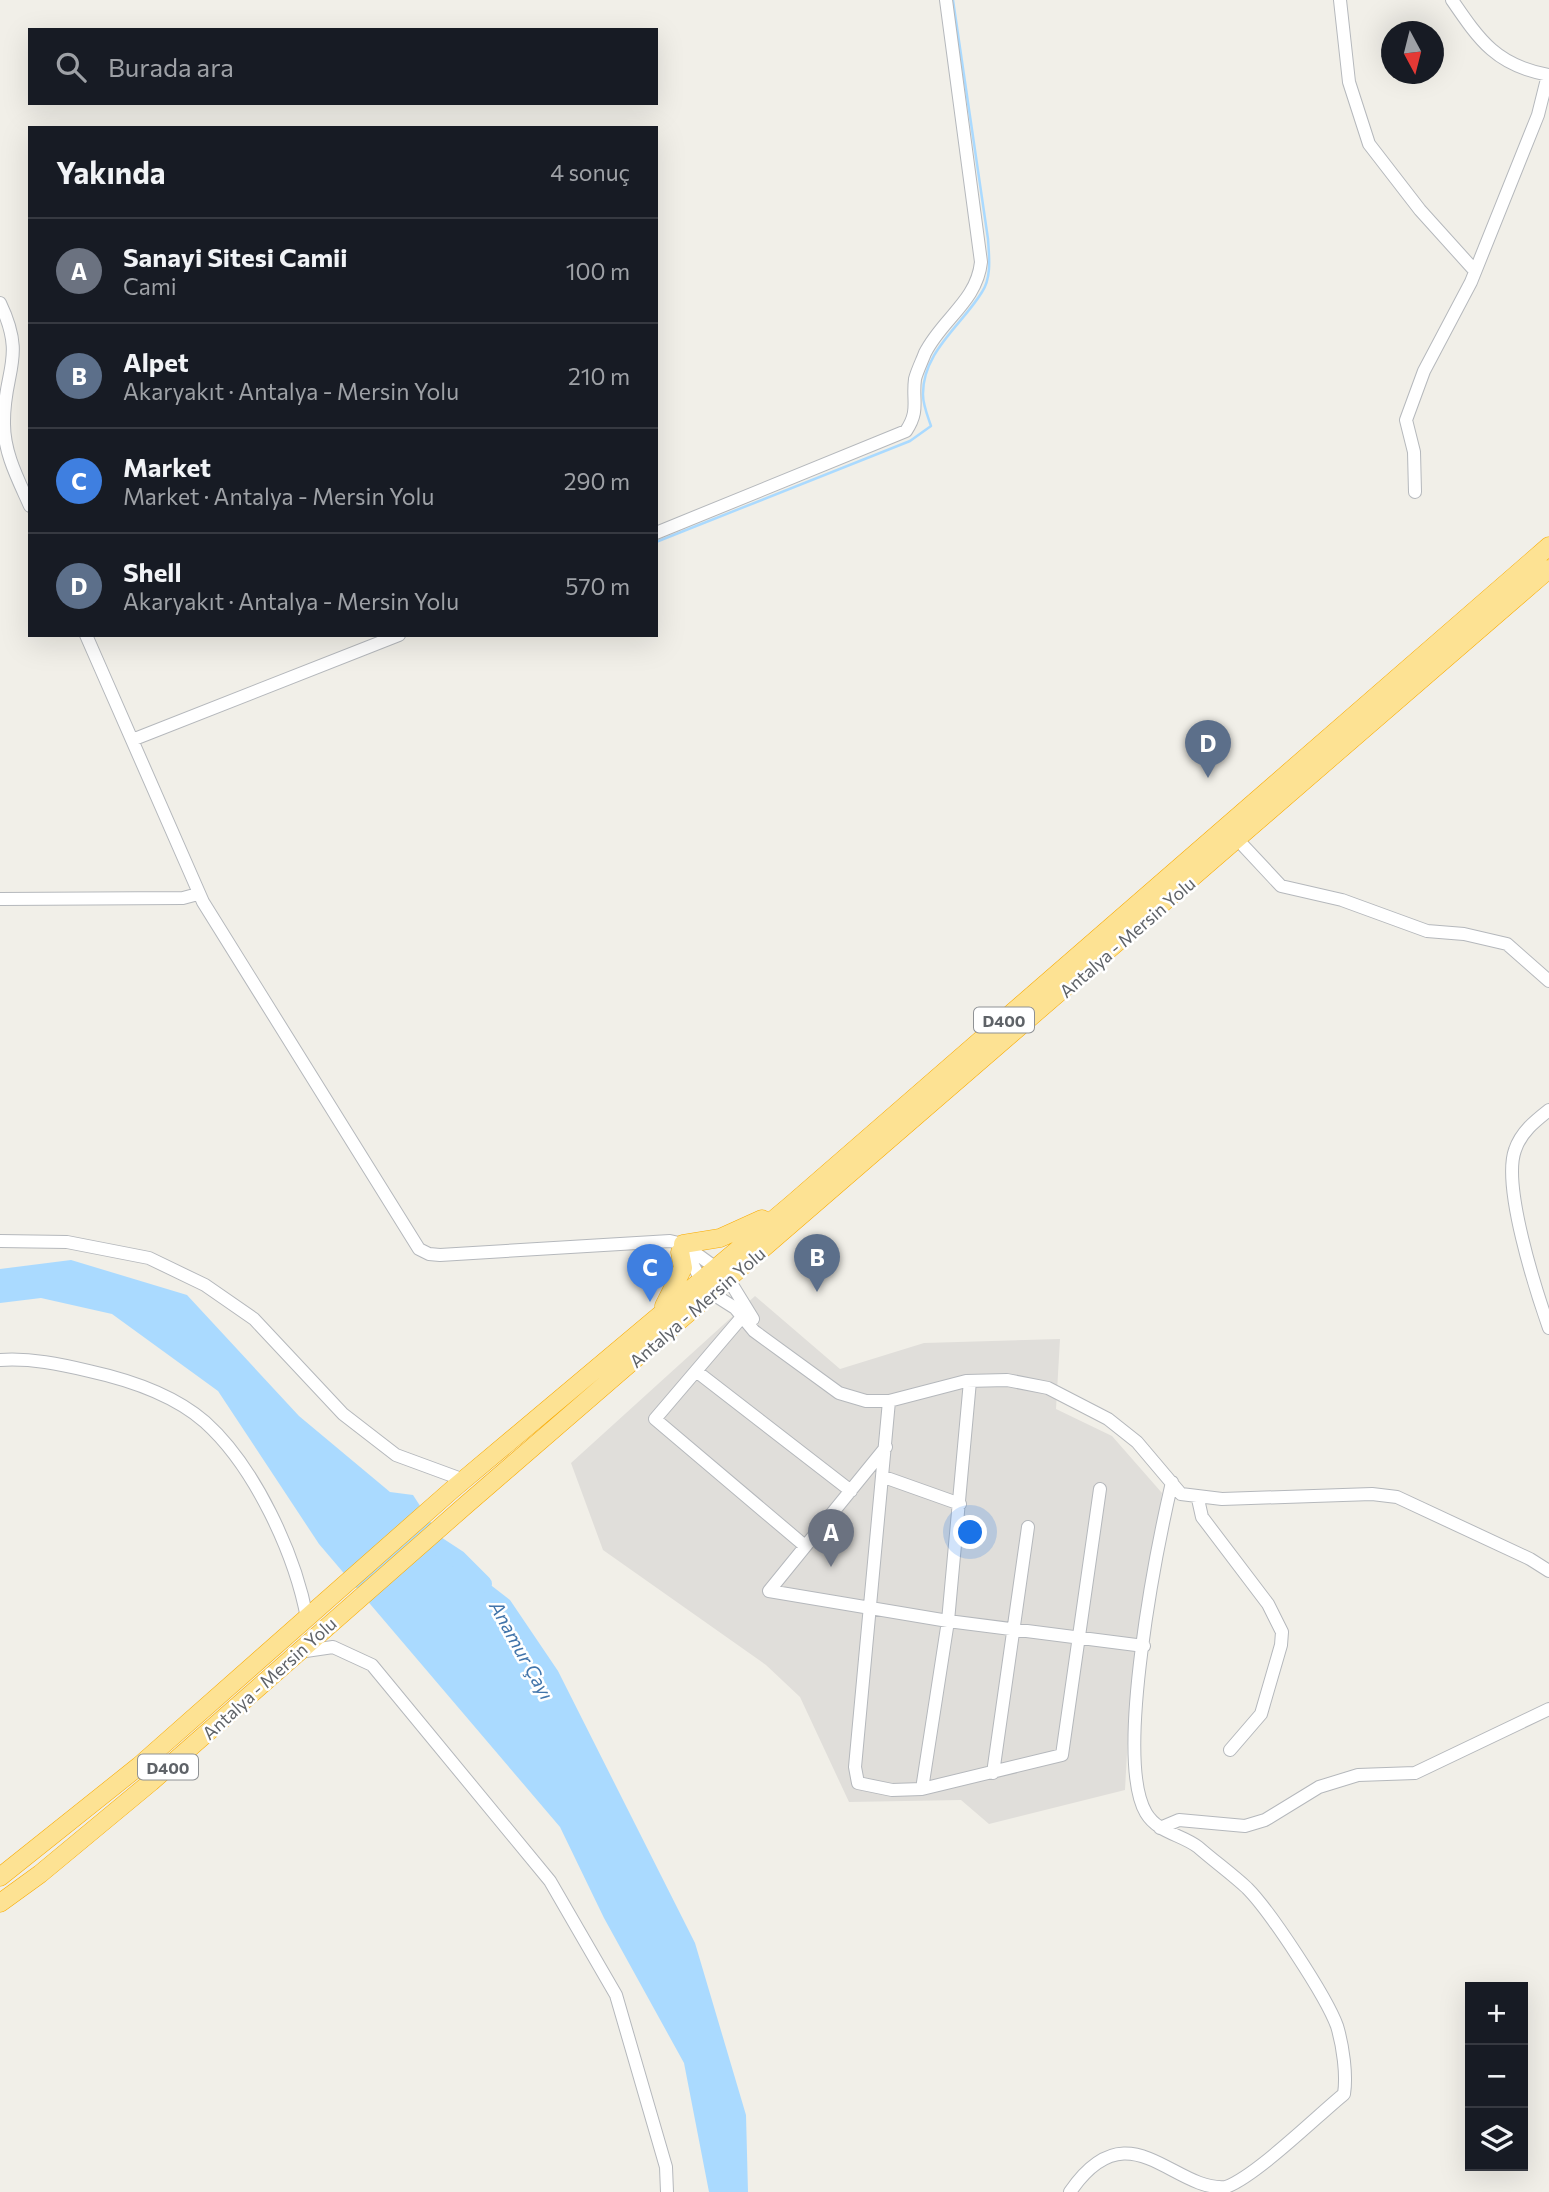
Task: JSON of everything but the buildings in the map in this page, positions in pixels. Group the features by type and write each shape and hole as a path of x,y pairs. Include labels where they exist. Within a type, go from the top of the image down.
{"highway":[{"name":"Antalya - Mersin Yolu","path":"722,1274 791,1205 1549,546"},
{"name":"Antalya - Mersin Yolu","path":"0,1903 40,1874 151,1782 467,1504 707,1287 1238,840 1549,569"},
{"path":"659,1315 683,1268 678,1246 733,1234 791,1205"},
{"name":"Antalya - Mersin Yolu","path":"0,1877 139,1766 459,1484 659,1315 707,1287"}],"street":[{"path":"658,532 906,431 915,417 915,379 926,351 946,321 971,296 979,279 981,262 946,0"},
{"path":"1340,0 1349,82 1369,144 1420,210 1475,271"},
{"path":"1415,492 1414,452 1406,420 1424,371 1475,271 1538,115 1548,75 1502,60 1481,43 1452,0"},
{"path":"0,303 14,337 15,351 5,411 5,440 28,501"},
{"path":"87,637 198,894 419,1249 440,1255 678,1246 722,1274 749,1314 774,1343"},
{"path":"132,740 394,637"},
{"path":"1238,840 1281,886 1342,900 1427,931 1464,934 1507,944 1549,981"},
{"path":"0,899 183,898 198,894"},
{"path":"1549,1110 1523,1133 1511,1167 1528,1262 1549,1328"},
{"path":"0,1241 67,1242 149,1258 205,1285 254,1319 343,1414 396,1455 459,1484"},
{"path":"678,1246 707,1287 754,1331 839,1392 866,1401 889,1401 970,1381 1007,1380 1048,1388 1085,1405 1137,1442 1181,1494 1198,1499 1372,1494 1397,1497 1530,1559 1549,1571"},
{"path":"742,1317 655,1419 805,1546"},
{"path":"0,1360 22,1359 61,1364 128,1380 172,1399 204,1421 226,1444 258,1493 296,1568 311,1615"},
{"path":"696,1371 851,1491"},
{"path":"922,1789 948,1621 970,1381"},
{"path":"889,1401 872,1608 855,1768 858,1783 892,1790 922,1789 1062,1755 1100,1489"},
{"path":"886,1447 769,1591 948,1621 1144,1646"},
{"path":"884,1477 960,1504"},
{"path":"1070,2192 1083,2173 1102,2160 1123,2158 1149,2160 1181,2179 1203,2188 1224,2188 1244,2178 1344,2095 1346,2082 1337,2027 1267,1912 1248,1889 1195,1844 1160,1828 1146,1813 1139,1795 1133,1730 1157,1549 1172,1482"},
{"path":"1198,1499 1202,1517 1268,1604 1282,1632 1281,1645 1261,1714 1230,1750"},
{"path":"993,1773 1027,1527"},
{"path":"298,1652 334,1647 372,1664 550,1881 616,1995 666,2167 667,2192"},
{"path":"1160,1828 1179,1820 1245,1826 1265,1820 1320,1787 1358,1775 1415,1773 1549,1709"}],"shaded area":[{"path":"755,1296 840,1369 924,1343 1060,1339 1056,1409 1112,1436 1162,1493 1129,1716 1125,1790 989,1824 961,1800 849,1802 800,1697 766,1665 603,1550 571,1463"}],"water":[{"path":"71,1260 187,1295 299,1416 390,1492 413,1495 452,1555 510,1600 558,1671 695,1943 746,2115 748,2192 709,2192 684,2063 604,1918 560,1827 319,1544 218,1391 112,1314 41,1298 0,1303 0,1269"}],"waterway":[{"path":"658,541 910,441 931,426 923,395 929,365 982,292 989,266 988,239 953,0"},
{"name":"Anamur Çayı","path":"432,1542 458,1559 483,1584"}],"place":[{"name":"Shell","path":"1208,778"},
{"name":"Alpet","path":"817,1292"},
{"name":"Market","path":"650,1302"},
{"name":"Sanayi Sitesi Camii","path":"831,1567"}]}
